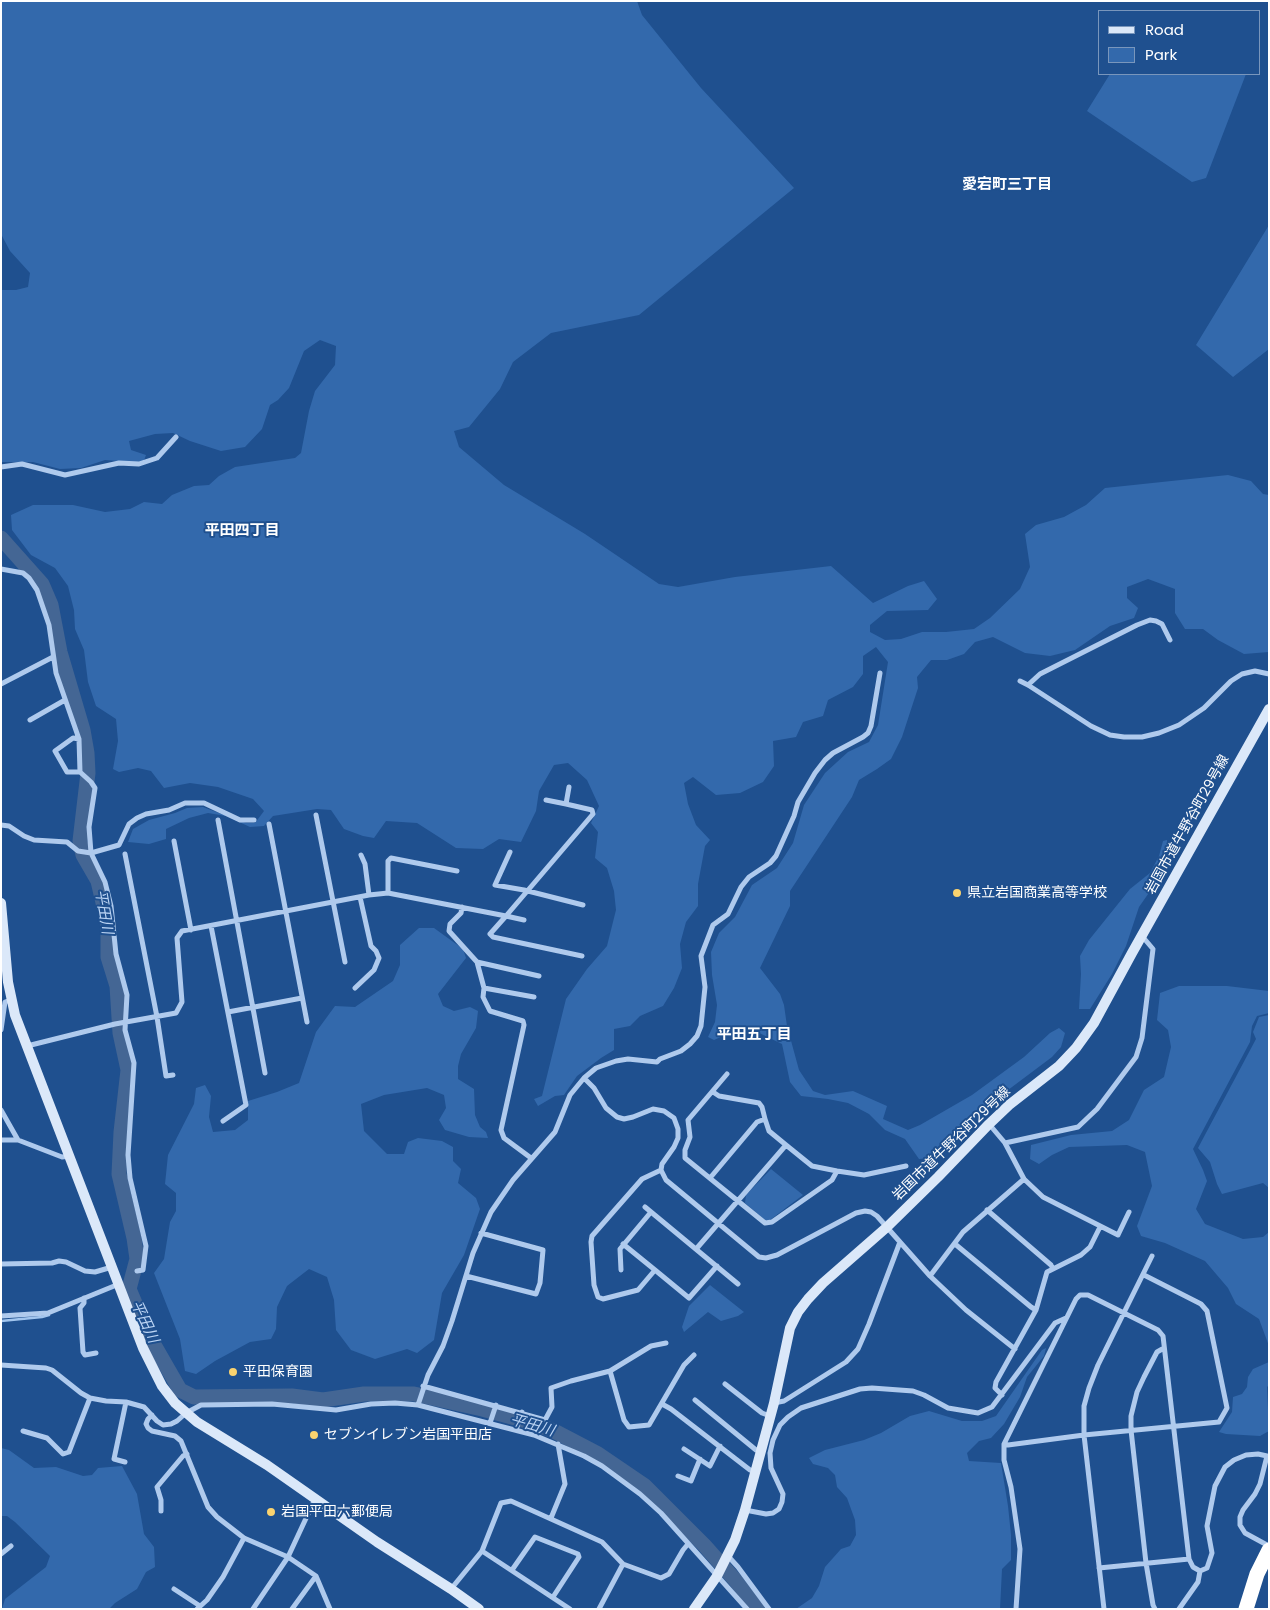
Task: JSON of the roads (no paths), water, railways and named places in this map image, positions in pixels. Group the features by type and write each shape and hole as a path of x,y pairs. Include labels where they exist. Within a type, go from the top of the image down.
{"highway":[{"path":"1246,1609 1256,1574 1269,1548"}],"street":[{"path":"1,467 22,464 65,475 119,463 139,464 157,458 176,438"},
{"path":"1,569 15,570 23,573 37,590 49,625 53,657 65,700 79,739 81,773"},
{"path":"1028,685 1040,674 1150,620 1162,624 1170,640"},
{"path":"1,684 53,657"},
{"path":"1020,681 1098,729 1110,735 1124,738 1142,737 1159,733 1179,724 1204,708 1231,681 1242,674 1255,671 1269,674"},
{"path":"419,1402 428,1375 442,1346 481,1233 496,1204 531,1158 555,1132 570,1095 584,1078 596,1068 616,1061 628,1059 657,1062 681,1051 697,1036 701,1026 705,986 702,956 713,925 728,914 741,886 749,877 770,863 776,856 794,816 798,802 815,772 832,754 868,733 871,726 880,673"},
{"path":"30,720 65,700"},
{"name":"岩国市道牛野谷町29号線","path":"694,1609 718,1574 727,1557 745,1510 774,1403 790,1328 798,1312 823,1283 887,1227 1009,1105 1059,1066 1076,1048 1094,1023 1269,709"},
{"path":"79,739 73,738 55,751 67,772 81,773 92,782 95,788 89,827 89,853 104,882 111,906 116,954 126,995 123,1023 134,1063 128,1155 130,1178 146,1246 143,1270 137,1271"},
{"path":"566,804 569,787"},
{"path":"546,800 592,810 593,814 490,934 493,937 582,956"},
{"path":"1,825 9,826 34,840 67,842 78,851 89,853 119,846 129,824 137,818 146,814 169,810 185,803 204,803 240,820 254,820"},
{"path":"316,815 345,962"},
{"path":"218,820 265,1073"},
{"path":"269,824 307,1022"},
{"path":"174,841 191,930"},
{"path":"510,852 495,886 583,905"},
{"path":"125,854 157,1017 166,1076 173,1075"},
{"path":"362,855 369,895"},
{"path":"388,893 388,861 391,858 457,871"},
{"path":"27,1046 115,1024 176,1013 182,1002 177,938 182,931 388,893 524,920"},
{"path":"355,988 374,970 380,958 371,946 360,897"},
{"path":"1,904 11,1000 143,1348 162,1386 175,1403 197,1422 267,1466 479,1609"},
{"path":"462,907 460,913 450,924 449,931 477,962 484,988 484,997 490,1011 523,1021 524,1025 501,1130 504,1138 531,1158"},
{"path":"211,926 246,1105 223,1121"},
{"path":"1005,1143 1078,1126 1097,1109 1136,1057 1142,1038 1153,949 1142,936"},
{"path":"477,962 540,976"},
{"path":"484,988 534,997"},
{"path":"228,1012 302,998"},
{"path":"1,1030 5,1002 11,1000"},
{"path":"728,1074 688,1120 690,1137 685,1150 686,1158 764,1223 772,1222 832,1180 837,1171"},
{"path":"584,1078 594,1088 606,1108 617,1117 633,1117 653,1109 664,1111 674,1118 678,1129 678,1138 662,1164 661,1170 666,1180 759,1258 777,1255 856,1213 864,1211 877,1216 930,1276 966,1310 1015,1349"},
{"path":"713,1092 719,1096 759,1103 769,1130 812,1166 864,1175 906,1166"},
{"path":"1,1110 18,1140"},
{"path":"710,1178 757,1122 765,1118"},
{"path":"989,1124 1005,1143 1024,1179 1043,1197 1118,1235 1129,1212"},
{"path":"1,1140 18,1140 62,1157 70,1156"},
{"path":"697,1248 786,1144"},
{"path":"655,1270 638,1290 603,1299 598,1297 594,1285 591,1242 592,1236 642,1179 661,1170"},
{"path":"930,1276 963,1232 1024,1179"},
{"path":"645,1207 697,1248 738,1284"},
{"path":"987,1210 1051,1265 1053,1269"},
{"path":"621,1270 620,1249 651,1212"},
{"path":"1002,1396 995,1388 996,1382 1036,1310 1047,1272 1081,1255 1090,1247 1100,1227"},
{"path":"466,1276 536,1294 540,1283 543,1250 481,1233"},
{"path":"774,1403 784,1401 846,1362 858,1349 900,1242"},
{"path":"624,1244 689,1298 717,1266"},
{"path":"955,1244 1036,1310"},
{"path":"1104,1609 1084,1435 1084,1406 1098,1365 1152,1256"},
{"path":"1,1264 52,1263 59,1261 66,1262 85,1271 95,1272 112,1267"},
{"path":"1004,1444 1174,1425 1219,1422 1227,1408 1207,1311 1201,1304 1144,1275"},
{"path":"1,1316 48,1313 119,1284"},
{"path":"1016,1609 1020,1549 1011,1487 1004,1460 1004,1444 1066,1318 1080,1295 1088,1295 1158,1330 1163,1336 1189,1559 1193,1567 1200,1571"},
{"path":"84,1298 84,1303 80,1308 83,1352 84,1355 96,1354"},
{"path":"745,1510 766,1514 773,1513 779,1509 783,1494 771,1468 770,1453 773,1440 780,1426 788,1417 801,1408 860,1389 872,1388 913,1391 924,1394 948,1408 978,1413 992,1407 1055,1323 1066,1318"},
{"path":"423,1388 545,1420 552,1407 551,1388 610,1371 651,1346 666,1343"},
{"path":"1155,1609 1146,1563 1131,1430 1132,1405 1136,1392 1156,1352 1164,1348"},
{"path":"610,1371 624,1420 629,1427 648,1426 684,1365 694,1355"},
{"path":"1,1364 52,1370 81,1394 90,1398 144,1406 163,1425 171,1424 186,1412 201,1406 272,1404 336,1410 371,1404 419,1402 517,1428 558,1444 602,1466 640,1494 718,1574 746,1609"},
{"path":"725,1384 762,1413 770,1416"},
{"path":"23,1431 47,1438 63,1454 69,1452 90,1398"},
{"path":"695,1400 756,1450 760,1451"},
{"path":"125,1462 114,1459 126,1402"},
{"path":"662,1404 755,1472"},
{"path":"491,1421 496,1407"},
{"path":"517,1428 522,1414"},
{"path":"152,1415 146,1424 148,1428 152,1431 175,1436 181,1441 208,1507 217,1517 244,1538 288,1557 316,1576 330,1609"},
{"path":"551,1518 565,1484 558,1444"},
{"path":"684,1449 710,1466 720,1446"},
{"path":"161,1511 158,1487 182,1456 187,1454"},
{"path":"1200,1571 1207,1568 1212,1553 1207,1526 1215,1486 1219,1476 1234,1460 1252,1455 1268,1456 1260,1484 1243,1510 1240,1517 1240,1525 1245,1533 1269,1548"},
{"path":"678,1476 691,1481 700,1459"},
{"path":"253,1609 288,1557 315,1499"},
{"path":"452,1589 482,1551 501,1503 511,1501 602,1542 623,1564 661,1578 669,1574 688,1544"},
{"path":"512,1570 535,1537 578,1554 579,1557 553,1597"},
{"path":"174,1589 199,1607 207,1600 223,1577 244,1538"},
{"path":"1,1554 10,1546"},
{"path":"482,1551 570,1609"},
{"path":"727,1557 738,1568 768,1609"},
{"path":"1099,1568 1189,1559"},
{"path":"599,1609 623,1564"},
{"path":"1179,1609 1198,1582 1200,1571"},
{"path":"292,1609 316,1576"}],"waterway":[{"name":"平田川","path":"1,538 42,584 51,605 60,652 83,730 88,773 80,841 83,855 98,881 108,924 108,957 117,986 120,1033 128,1070 121,1132 119,1174 137,1259 129,1289 149,1336 180,1390 194,1397 292,1396 323,1400 364,1394 414,1394 482,1409 530,1422 554,1431 598,1454 645,1486 704,1545 736,1581 757,1609"},
{"path":"1,1321 49,1315"}],"place":[{"name":"県立岩国商業高等学校","path":"957,893"},
{"name":"平田保育園","path":"233,1372"},
{"name":"セブンイレブン岩国平田店","path":"314,1435"},
{"name":"岩国平田六郵便局","path":"271,1512"}],"district":[{"name":"愛宕町三丁目","path":"1007,185"},
{"name":"平田四丁目","path":"242,531"},
{"name":"平田五丁目","path":"754,1035"}]}
